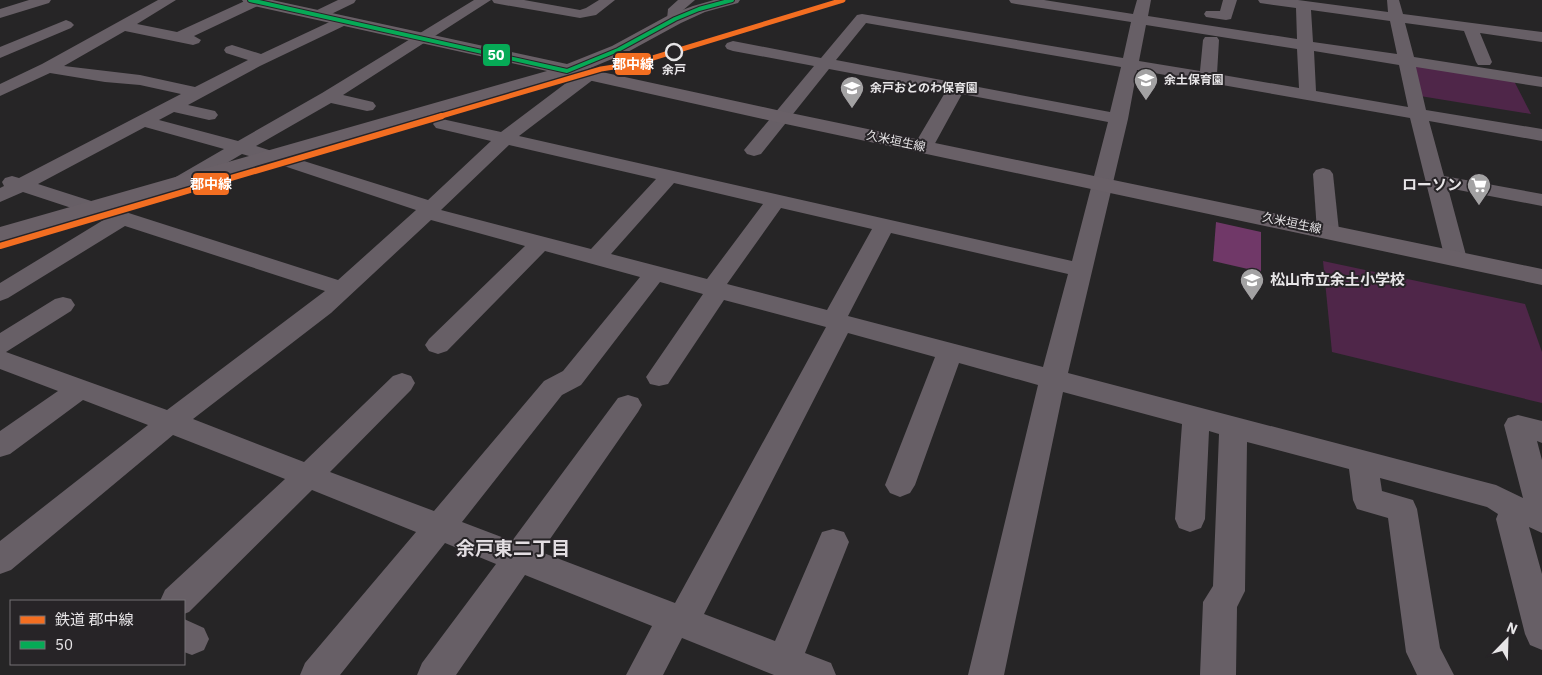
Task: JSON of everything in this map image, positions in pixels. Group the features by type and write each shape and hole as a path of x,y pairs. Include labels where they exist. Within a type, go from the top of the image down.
{"main road":[{"name":"久米垣生線","path":"255,0 342,21 781,117 1542,277"},
{"path":"0,235 181,182 577,73 676,19 699,9 732,0"}],"street":[{"path":"0,14 44,0"},
{"path":"0,91 42,71 169,0"},
{"path":"124,26 186,38 255,0"},
{"path":"318,15 349,0"},
{"path":"181,182 328,97 484,0"},
{"path":"499,0 580,14 591,12 608,0"},
{"path":"676,19 675,10 684,0"},
{"path":"1016,0 1142,10 1305,46 1542,82"},
{"path":"1210,14 1226,16 1230,0"},
{"path":"1264,0 1303,5 1394,8 1470,27 1542,37"},
{"path":"1303,5 1308,94"},
{"path":"1394,8 1418,114 1456,259"},
{"path":"986,675 1053,379 1104,184 1142,10"},
{"path":"754,150 862,18 1542,135"},
{"path":"0,196 262,59 342,21"},
{"path":"0,53 66,25"},
{"path":"1470,27 1484,62"},
{"path":"1208,77 1211,40"},
{"path":"733,46 1119,119"},
{"path":"232,50 262,59"},
{"path":"0,66 140,80 198,93"},
{"path":"0,560 170,422 342,289 391,246 427,210 577,73"},
{"path":"923,147 956,89"},
{"path":"328,97 367,106"},
{"path":"172,106 209,115"},
{"path":"142,121 271,157 427,210 540,242 1496,497 1530,514"},
{"path":"442,124 1080,270"},
{"path":"1323,174 1328,231"},
{"path":"596,257 670,176"},
{"path":"0,178 342,289"},
{"path":"1436,180 1542,200"},
{"path":"658,377 776,200"},
{"path":"0,293 124,217"},
{"path":"644,675 678,621 837,322 885,225"},
{"path":"438,345 540,242"},
{"path":"318,675 553,388 572,378 654,273"},
{"path":"0,345 63,305"},
{"path":"900,485 950,352"},
{"path":"0,360 170,422 678,621 774,665 818,675"},
{"path":"178,600 308,476 402,382"},
{"path":"0,446 79,389"},
{"path":"435,675 628,405"},
{"path":"1190,519 1196,416"},
{"path":"1542,432 1518,425 1540,505 1530,514 1511,519 1542,634"},
{"path":"1218,675 1220,602 1229,591 1233,426"},
{"path":"1363,462 1368,500 1402,510 1423,652 1436,675"},
{"path":"774,665 833,542"}],"shaded area":[{"path":"1411,63 1513,79 1531,114 1420,96"},
{"path":"1216,222 1261,232 1261,272 1213,261"},
{"path":"1323,261 1525,304 1542,352 1542,403 1332,352"}],"rail line":[{"name":"郡中線","path":"0,246 601,69 633,64 843,0"}],"transit line":[{"name":"50","path":"250,0 567,71 618,50 675,19 699,9 732,0"}],"place":[{"name":"余戸","path":"674,52"},
{"name":"余土保育園","path":"1146,101"},
{"name":"余戸おとのわ保育園","path":"852,109"},
{"name":"ローソン","path":"1479,206"},
{"name":"松山市立余土小学校","path":"1252,301"}],"district":[{"name":"余戸東二丁目","path":"513,548"}]}
